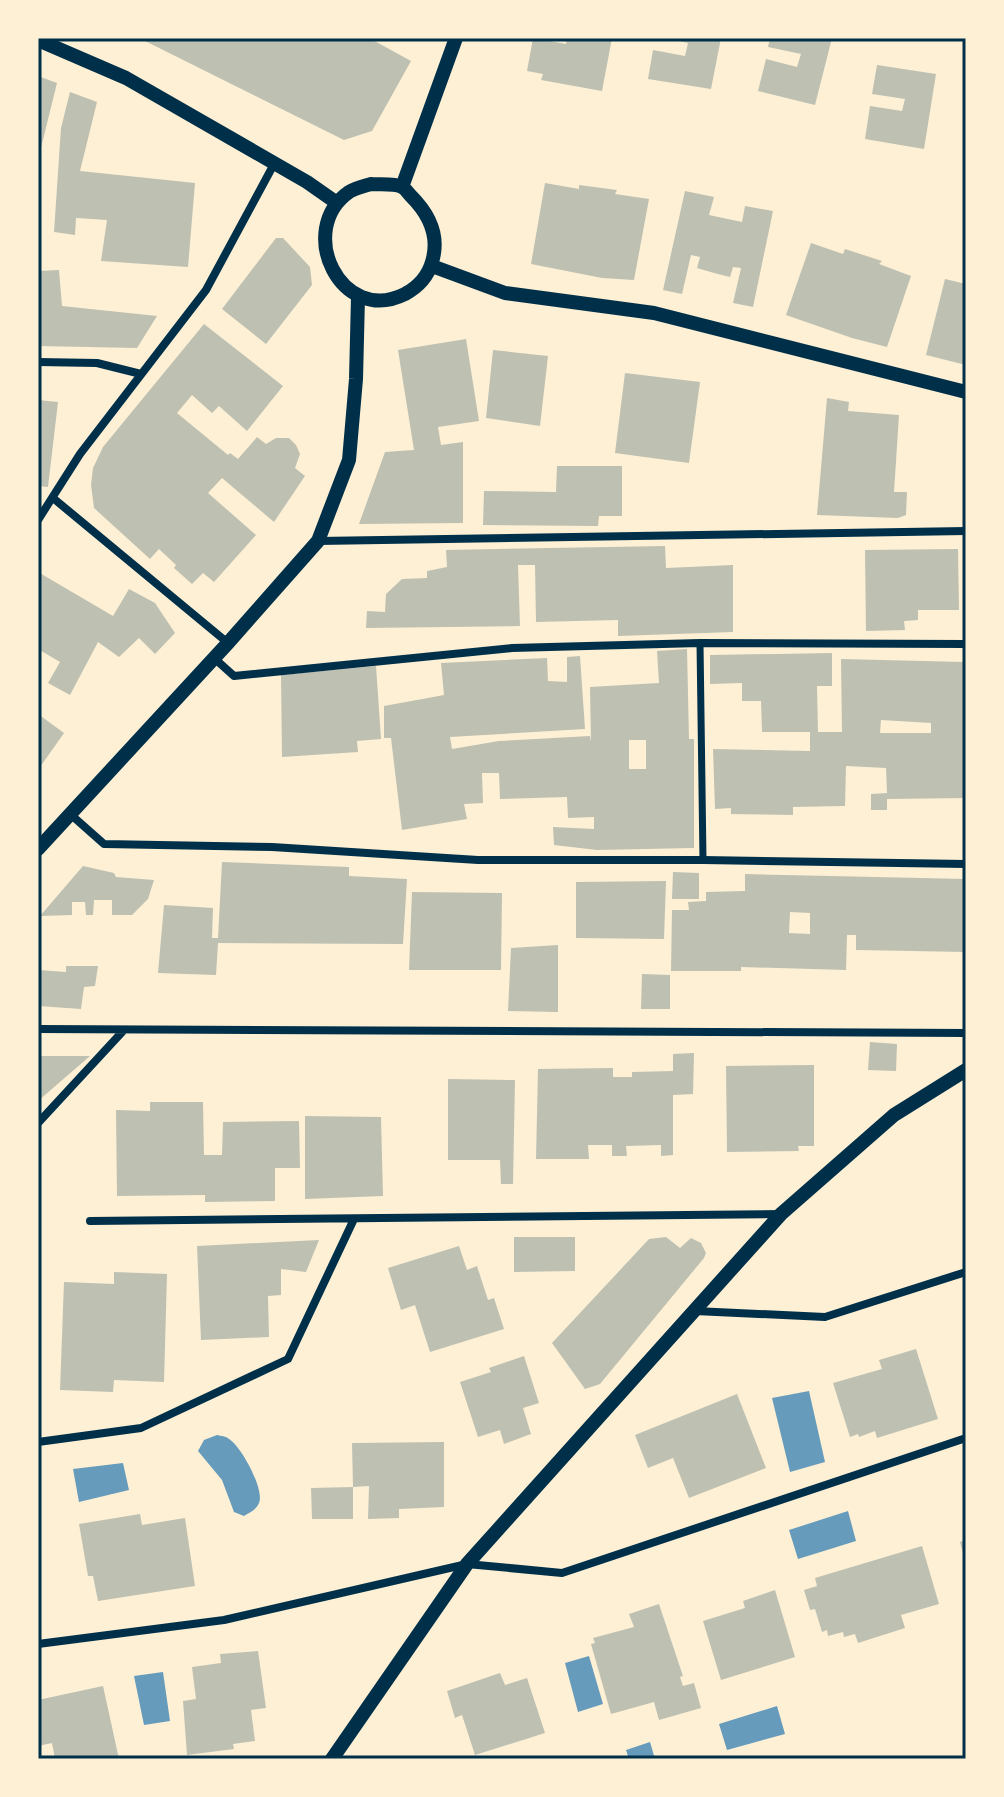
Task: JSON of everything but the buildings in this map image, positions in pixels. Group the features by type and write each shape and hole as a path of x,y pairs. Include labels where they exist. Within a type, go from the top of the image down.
{"street":[{"path":"402,187 456,38"},
{"path":"38,40 126,78 307,182 337,203"},
{"path":"38,520 80,454 206,290 274,164"},
{"path":"371,184 402,187 422,206 434,232 432,266 423,281 395,299 378,301 358,297 342,284 332,270 326,253 325,236 329,218 337,203 350,191 371,184"},
{"path":"432,266 505,293 654,313 966,392"},
{"path":"38,849 318,541 349,460 356,379 358,297"},
{"path":"38,362 97,363 141,374"},
{"path":"53,498 228,643"},
{"path":"318,541 966,531"},
{"path":"214,658 234,676 512,648 700,643 966,644"},
{"path":"700,643 703,860"},
{"path":"69,813 104,844 272,847 478,860 966,864"},
{"path":"38,1029 966,1033"},
{"path":"38,1123 124,1030"},
{"path":"332,1759 467,1564 781,1214 894,1115 966,1070"},
{"path":"90,1221 781,1214"},
{"path":"38,1442 141,1428 288,1359 354,1219"},
{"path":"695,1311 825,1317 966,1272"},
{"path":"38,1644 224,1620 467,1564 562,1573 966,1438"}],"water":[{"path":"809,1391 825,1462 790,1472 772,1398"},
{"path":"217,1435 228,1438 240,1450 259,1488 258,1505 244,1516 234,1512 222,1480 198,1451 204,1440"},
{"path":"123,1463 129,1490 79,1502 73,1469"},
{"path":"848,1511 856,1541 798,1559 789,1530"},
{"path":"589,1656 603,1704 578,1712 565,1663"},
{"path":"163,1672 170,1721 144,1725 134,1676"},
{"path":"777,1706 785,1734 727,1750 719,1724"},
{"path":"650,1742 655,1759 629,1759 626,1750"}]}
